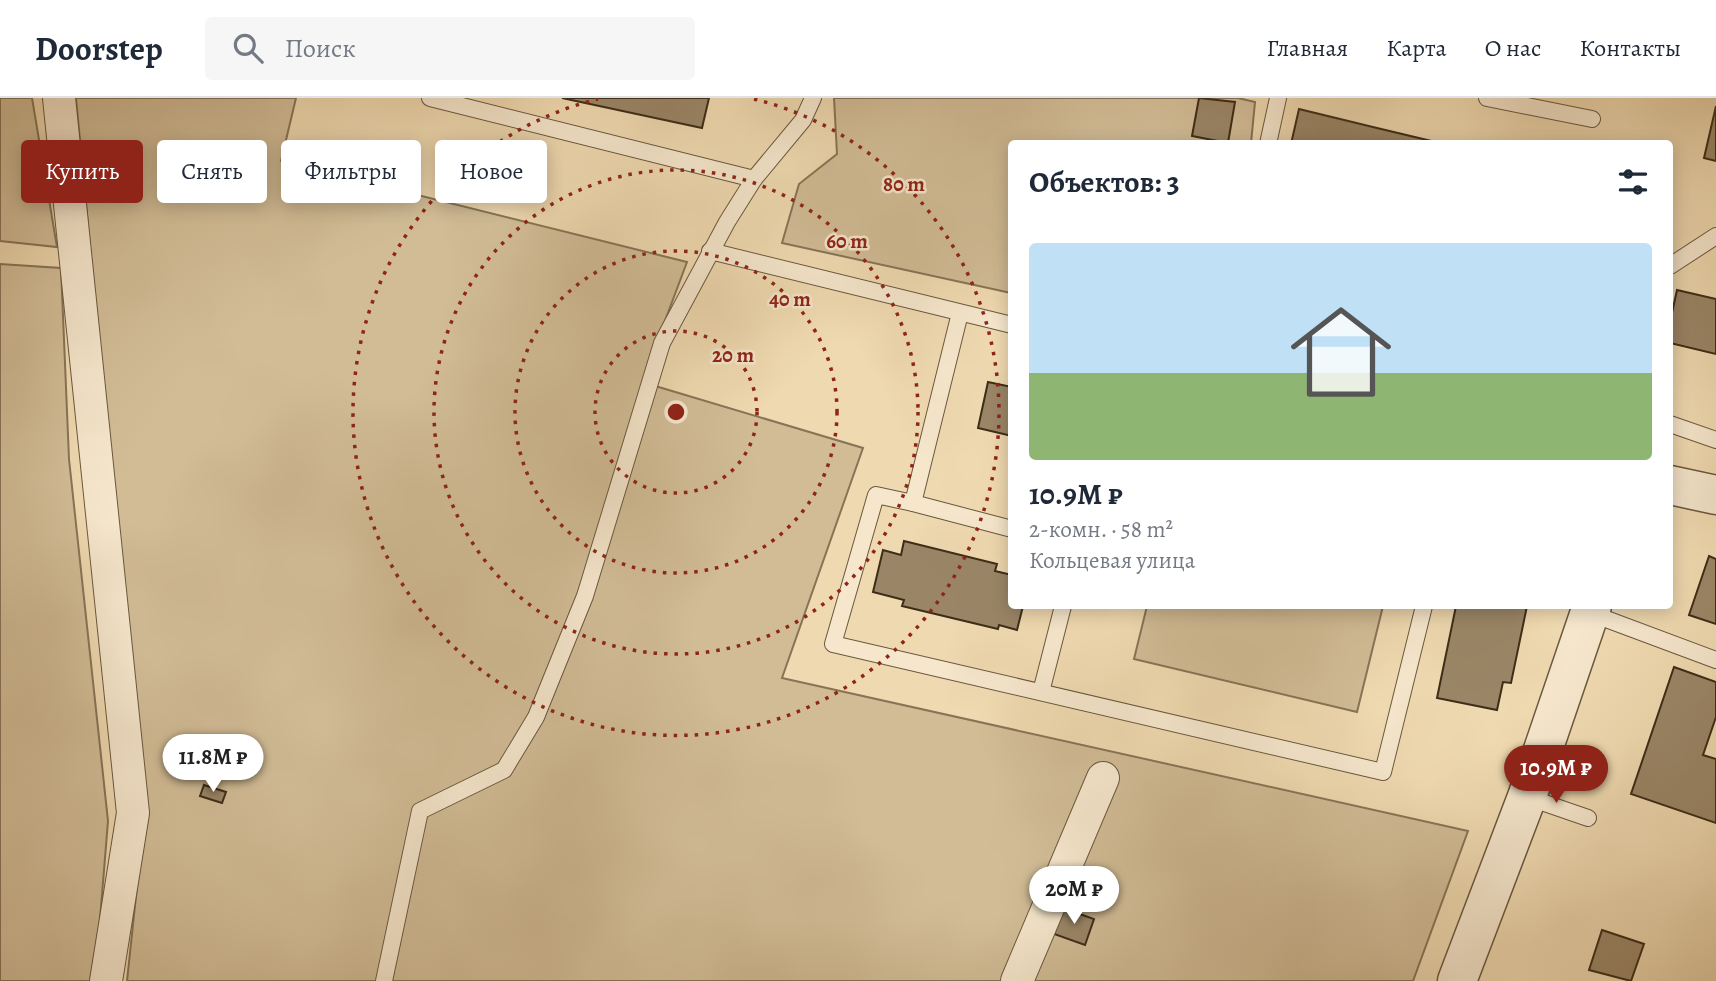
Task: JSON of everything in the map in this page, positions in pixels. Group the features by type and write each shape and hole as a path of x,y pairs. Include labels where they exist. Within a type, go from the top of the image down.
{"street":[{"path":"59,98 133,813 106,981"},
{"path":"1673,486 1716,495"},
{"path":"1457,981 1527,797 1591,609"},
{"path":"1017,981 1103,778"}],"lane":[{"path":"430,98 754,180"},
{"path":"384,981 420,811 504,770 536,717 584,596 662,342 710,251 754,180 803,121 813,98"},
{"path":"1269,140 1277,98"},
{"path":"1487,98 1592,119"},
{"path":"1673,264 1716,236"},
{"path":"710,251 1008,324"},
{"path":"913,503 960,313"},
{"path":"1673,425 1716,440"},
{"path":"1008,528 876,495 833,644 1383,772 1423,609"},
{"path":"1041,692 1062,609"},
{"path":"1591,609 1716,660"},
{"path":"1527,797 1588,818"}],"shaded area":[{"path":"0,98 32,98 39,140 21,140 21,203 50,203 57,247 0,241"},
{"path":"76,98 296,98 286,140 281,140 281,203 421,203 421,196 435,199 435,203 450,203 687,262 642,382 863,448 782,678 1468,831 1413,981 127,981 144,821 86,203 143,203 143,140 80,140"},
{"path":"834,98 1238,98 1255,102 1251,140 1008,140 1008,292 782,243 799,184 837,154"},
{"path":"0,264 61,268 69,459 108,821 95,981 0,981"},
{"path":"1146,609 1382,609 1357,712 1134,659"}],"building":[{"path":"562,98 709,98 702,128"},
{"path":"1199,98 1235,102 1229,140 1192,136"},
{"path":"1716,106 1716,161 1704,158"},
{"path":"1299,109 1427,140 1292,140"},
{"path":"1677,290 1716,299 1716,354 1673,344 1673,308"},
{"path":"988,382 1008,386 1008,435 978,428"},
{"path":"904,541 997,564 995,571 1008,574 1008,609 1022,609 1017,630 999,625 998,629 902,606 904,600 873,592 883,550 901,555"},
{"path":"1709,556 1716,559 1716,624 1689,615"},
{"path":"1455,609 1526,609 1511,683 1503,682 1497,710 1437,698"},
{"path":"1674,667 1716,682 1716,717 1703,755 1716,759 1716,823 1631,794"},
{"path":"204,785 226,792 222,803 200,796"},
{"path":"1063,908 1094,919 1085,945 1054,934"},
{"path":"1602,930 1644,944 1631,981 1589,970"}]}
